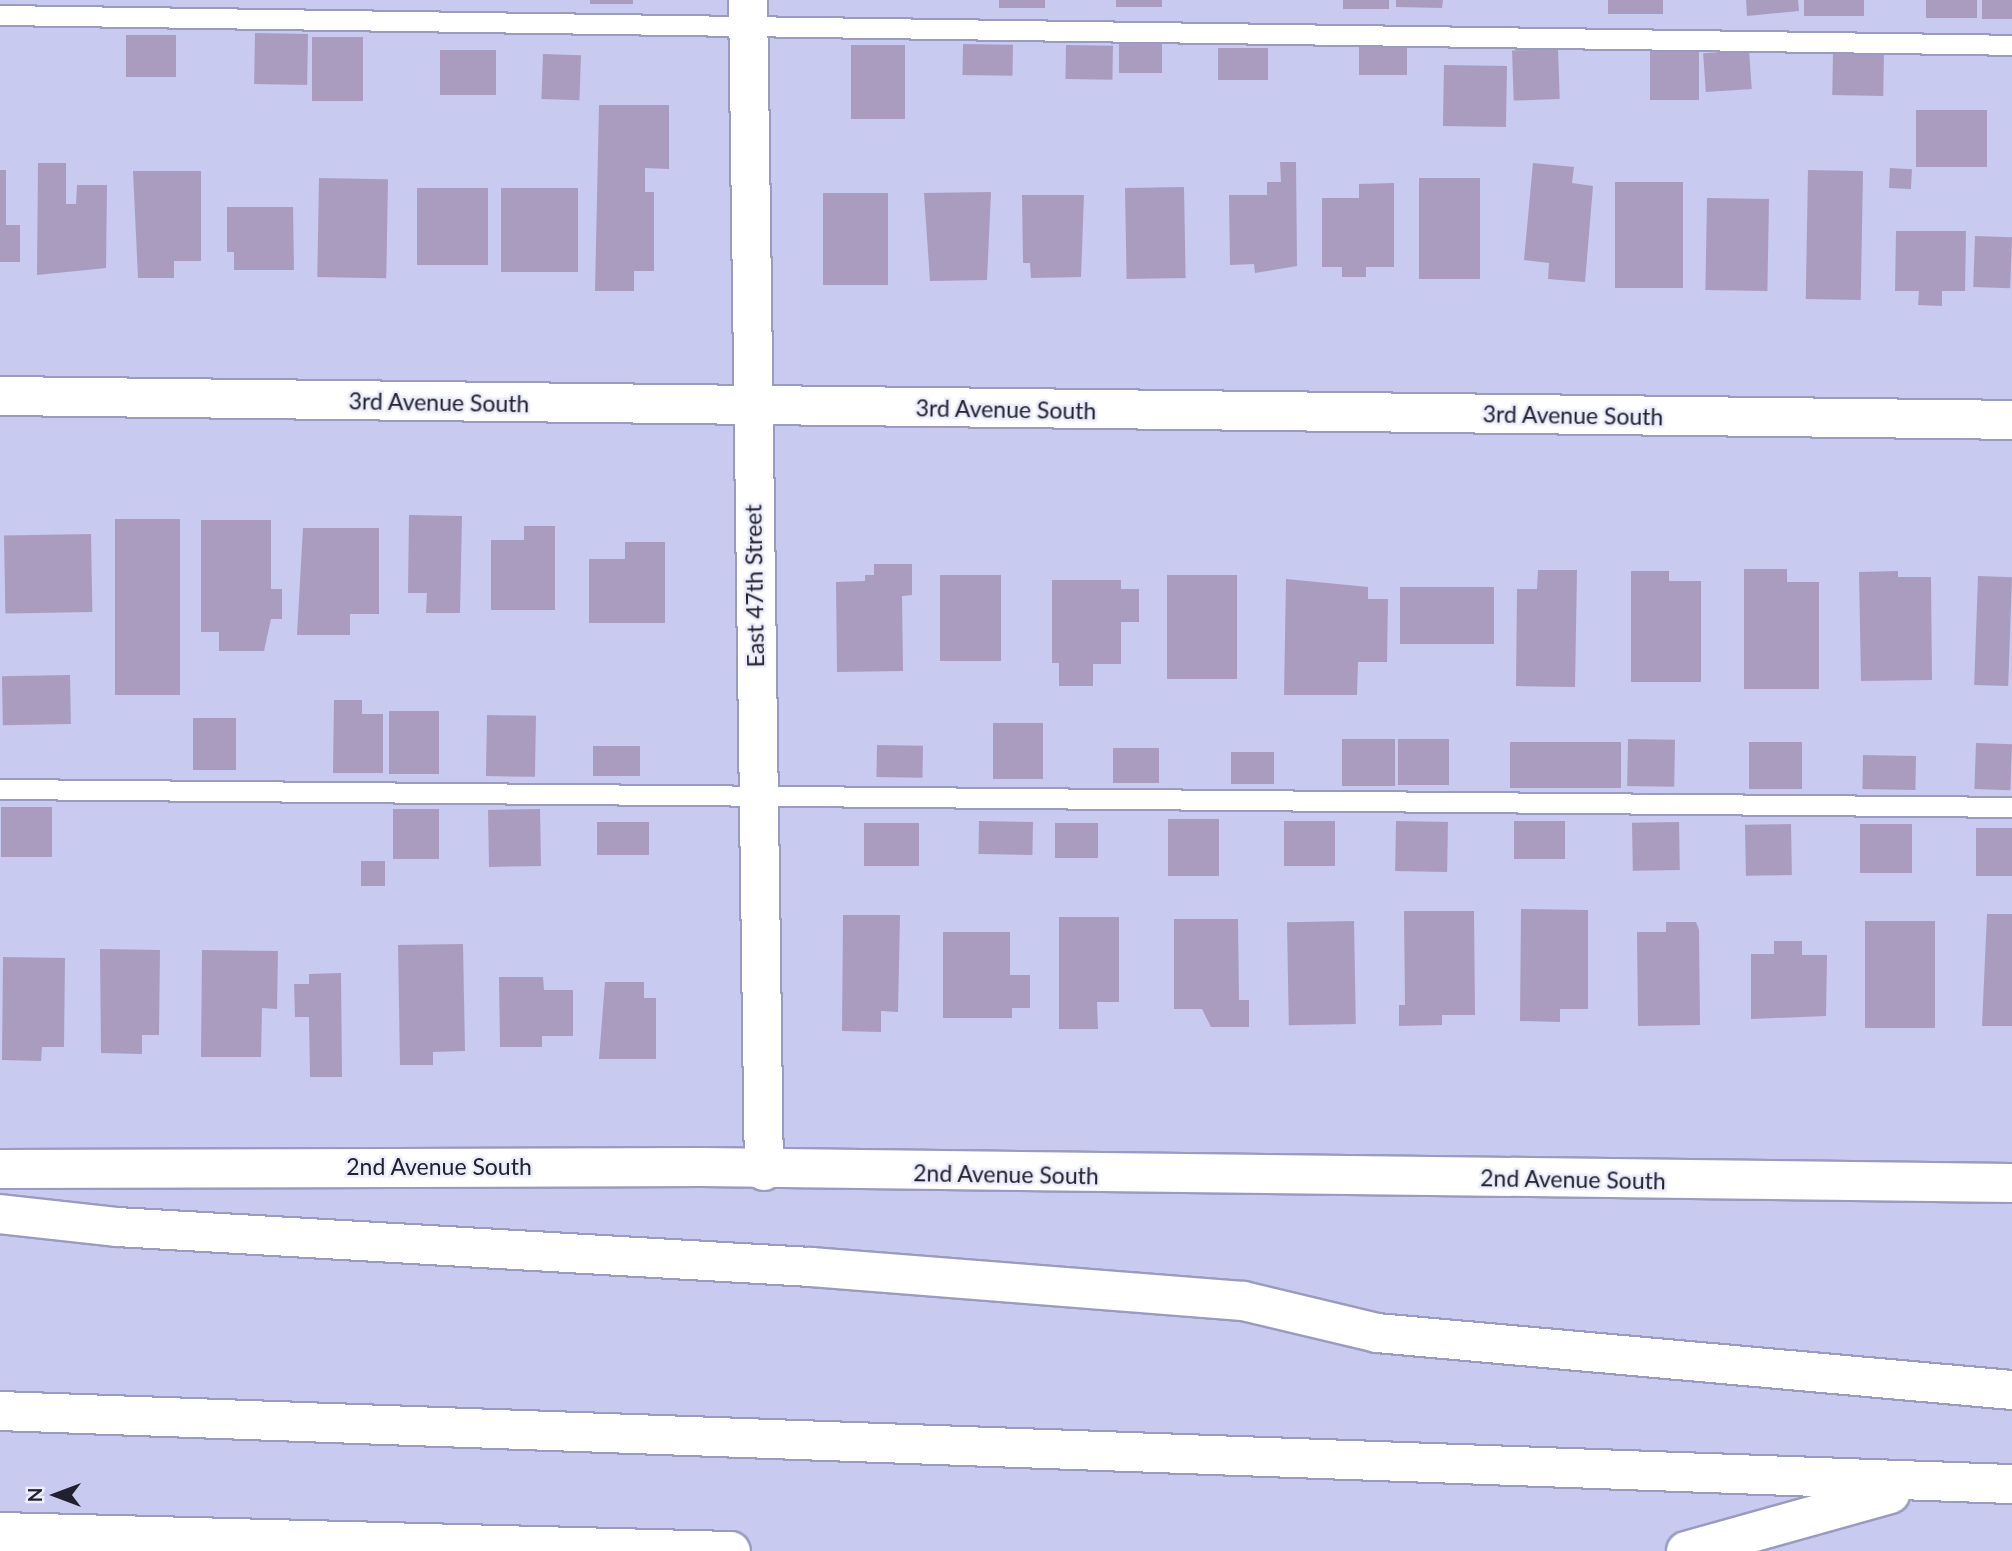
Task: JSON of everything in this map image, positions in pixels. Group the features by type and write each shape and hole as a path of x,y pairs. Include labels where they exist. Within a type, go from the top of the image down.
{"main road":[{"name":"East 47th Street","path":"748,11 751,406 764,1171"},
{"name":"3rd Avenue South","path":"0,397 2012,420"},
{"name":"2nd Avenue South","path":"0,1169 150,1164 2012,1183"},
{"path":"0,1213 117,1227 811,1267 1242,1301 1377,1333 2012,1390"},
{"path":"0,1411 1926,1484 2012,1484"},
{"path":"1686,1551 1926,1484"},
{"path":"0,1532 732,1551"}],"lane":[{"path":"0,15 748,11 2012,46"},
{"path":"0,789 757,799 2012,807"}],"building":[{"path":"590,0 633,0 633,4 590,4"},
{"path":"999,0 1045,0 1045,8 999,8"},
{"path":"1116,0 1162,0 1162,7 1116,7"},
{"path":"1343,0 1389,0 1389,9 1343,9"},
{"path":"1396,0 1443,0 1442,8 1396,7"},
{"path":"1608,0 1663,0 1663,14 1608,14"},
{"path":"1746,0 1798,0 1799,11 1747,16"},
{"path":"1804,0 1864,0 1864,16 1804,16"},
{"path":"1926,0 1977,0 1977,18 1926,18"},
{"path":"1982,0 2012,0 2012,19 1982,19"},
{"path":"255,33 308,34 307,85 254,84"},
{"path":"126,35 176,35 176,77 126,77"},
{"path":"312,37 363,37 363,101 312,101"},
{"path":"1119,42 1162,42 1162,73 1119,73"},
{"path":"963,44 1013,45 1012,76 962,75"},
{"path":"851,45 905,45 905,119 851,119"},
{"path":"1066,45 1113,46 1112,80 1065,79"},
{"path":"1359,45 1407,45 1407,75 1359,75"},
{"path":"1650,47 1699,47 1699,100 1650,100"},
{"path":"1218,48 1268,48 1268,80 1218,80"},
{"path":"1558,49 1560,99 1514,101 1512,51"},
{"path":"440,50 496,50 496,95 440,95"},
{"path":"1749,50 1752,89 1706,92 1703,53"},
{"path":"1833,52 1884,53 1883,96 1832,95"},
{"path":"543,54 581,55 579,100 541,99"},
{"path":"1444,65 1507,66 1506,127 1443,126"},
{"path":"599,105 669,105 669,169 645,168 645,192 654,192 654,271 634,271 634,291 595,291"},
{"path":"1916,110 1987,110 1987,167 1916,167"},
{"path":"1280,162 1296,162 1297,266 1255,273 1254,264 1230,265 1229,195 1267,195 1267,182 1281,182"},
{"path":"38,163 66,163 66,204 76,204 77,185 107,185 106,268 37,275"},
{"path":"1533,163 1574,167 1572,183 1593,186 1585,282 1548,279 1549,263 1524,260"},
{"path":"1890,168 1912,169 1911,189 1889,188"},
{"path":"0,170 6,170 6,225 20,225 20,262 0,262"},
{"path":"1808,170 1863,171 1861,300 1806,299"},
{"path":"133,171 201,171 201,261 174,261 174,278 138,278"},
{"path":"319,178 388,179 386,278 317,277"},
{"path":"1419,178 1480,178 1480,279 1419,279"},
{"path":"1615,182 1683,182 1683,288 1615,288"},
{"path":"1394,183 1394,267 1366,267 1366,277 1342,277 1342,267 1322,267 1322,198 1359,198 1359,184"},
{"path":"1184,187 1186,278 1127,279 1125,188"},
{"path":"417,188 488,188 488,265 417,265"},
{"path":"501,188 578,188 578,272 501,272"},
{"path":"991,192 987,280 930,281 924,193"},
{"path":"823,193 888,193 888,285 823,285"},
{"path":"1022,195 1084,195 1081,277 1031,278 1030,263 1023,263"},
{"path":"1707,198 1769,199 1767,291 1705,290"},
{"path":"227,207 293,207 294,270 234,270 234,252 227,252"},
{"path":"1896,231 1966,231 1965,291 1942,291 1942,306 1918,305 1919,291 1895,291"},
{"path":"1975,236 2012,237 2010,288 1973,287"},
{"path":"409,515 462,516 460,613 426,613 427,593 408,593"},
{"path":"115,519 180,519 180,695 115,695"},
{"path":"201,520 271,520 271,589 282,589 282,619 271,619 264,651 219,651 219,632 201,632"},
{"path":"524,526 555,526 555,610 491,610 491,540 524,540"},
{"path":"303,528 379,528 379,614 350,614 350,635 297,635"},
{"path":"91,534 92,612 5,614 4,536"},
{"path":"625,542 665,542 665,623 589,623 589,559 625,559"},
{"path":"874,564 912,564 912,595 902,596 903,671 837,672 836,582 865,581 865,575 874,575"},
{"path":"1744,569 1787,569 1787,582 1819,582 1819,689 1744,689"},
{"path":"1538,570 1577,570 1575,687 1516,686 1517,589 1537,589"},
{"path":"1631,571 1669,571 1669,581 1701,581 1701,682 1631,682"},
{"path":"1898,571 1898,577 1931,577 1932,680 1861,681 1859,572"},
{"path":"940,575 1001,575 1001,661 940,661"},
{"path":"1167,575 1237,575 1237,679 1167,679"},
{"path":"1978,576 2012,577 2008,686 1974,685"},
{"path":"1286,579 1368,587 1368,599 1388,599 1387,662 1358,662 1357,695 1284,695"},
{"path":"1052,580 1121,580 1121,589 1139,589 1139,622 1121,622 1121,664 1093,664 1093,686 1059,686 1059,663 1052,663"},
{"path":"1400,587 1494,587 1494,644 1400,644"},
{"path":"70,675 71,724 3,725 2,676"},
{"path":"334,700 362,700 362,714 383,714 383,773 333,773"},
{"path":"389,711 439,711 439,774 389,774"},
{"path":"487,715 536,716 535,777 486,776"},
{"path":"193,718 236,718 236,770 193,770"},
{"path":"993,723 1043,723 1043,779 993,779"},
{"path":"1342,739 1395,739 1395,786 1342,786"},
{"path":"1398,739 1449,739 1449,785 1398,785"},
{"path":"1628,739 1675,740 1674,787 1627,786"},
{"path":"1510,742 1621,742 1621,788 1510,788"},
{"path":"1749,742 1802,742 1802,789 1749,789"},
{"path":"1976,743 2012,744 2010,790 1974,789"},
{"path":"877,745 923,746 922,778 876,777"},
{"path":"593,746 640,746 640,776 593,776"},
{"path":"1113,748 1159,748 1159,783 1113,783"},
{"path":"1231,752 1274,752 1274,784 1231,784"},
{"path":"1863,755 1916,756 1915,790 1862,789"},
{"path":"1,807 52,807 52,857 1,857"},
{"path":"393,809 439,809 439,859 393,859"},
{"path":"540,809 541,866 489,867 488,810"},
{"path":"1168,819 1219,819 1219,876 1168,876"},
{"path":"979,821 1033,822 1032,855 978,854"},
{"path":"1284,821 1335,821 1335,866 1284,866"},
{"path":"1396,821 1448,822 1447,872 1395,871"},
{"path":"1514,821 1565,821 1565,859 1514,859"},
{"path":"597,822 649,822 649,855 597,855"},
{"path":"1679,822 1680,870 1633,871 1632,823"},
{"path":"864,823 919,823 919,866 864,866"},
{"path":"1055,823 1098,823 1098,858 1055,858"},
{"path":"1791,824 1792,875 1746,876 1745,825"},
{"path":"1860,824 1912,824 1912,873 1860,873"},
{"path":"1976,828 2012,828 2012,876 1976,876"},
{"path":"361,861 385,861 385,886 361,886"},
{"path":"1521,909 1588,910 1588,1009 1560,1009 1560,1022 1520,1021"},
{"path":"1404,911 1474,911 1475,1015 1442,1015 1442,1025 1399,1026 1399,1005 1405,1005"},
{"path":"1987,914 2012,914 2012,1026 1982,1026"},
{"path":"843,915 900,915 898,1012 881,1011 881,1032 842,1031"},
{"path":"1059,917 1119,917 1119,1002 1097,1002 1098,1029 1059,1029"},
{"path":"1174,919 1238,919 1239,1000 1249,1000 1249,1027 1211,1027 1202,1009 1174,1009"},
{"path":"1354,921 1356,1024 1289,1025 1287,922"},
{"path":"1865,921 1935,921 1935,1028 1865,1028"},
{"path":"1666,922 1696,922 1699,930 1700,1025 1638,1026 1637,932 1666,932"},
{"path":"943,932 1010,932 1010,975 1030,975 1030,1008 1012,1008 1012,1018 943,1018"},
{"path":"1774,941 1802,941 1802,955 1827,955 1826,1016 1751,1019 1751,954 1774,954"},
{"path":"463,944 465,1051 433,1052 433,1065 400,1065 398,945"},
{"path":"100,949 160,950 159,1035 142,1035 142,1054 101,1053"},
{"path":"202,950 278,951 277,1009 262,1008 261,1057 201,1057"},
{"path":"3,957 65,958 64,1047 42,1047 41,1061 2,1060"},
{"path":"341,973 342,1077 310,1077 309,1017 295,1017 294,984 309,984 309,974"},
{"path":"499,977 543,977 544,990 573,990 573,1036 542,1036 542,1047 500,1047"},
{"path":"605,982 644,982 644,998 656,998 656,1059 599,1059"}]}
